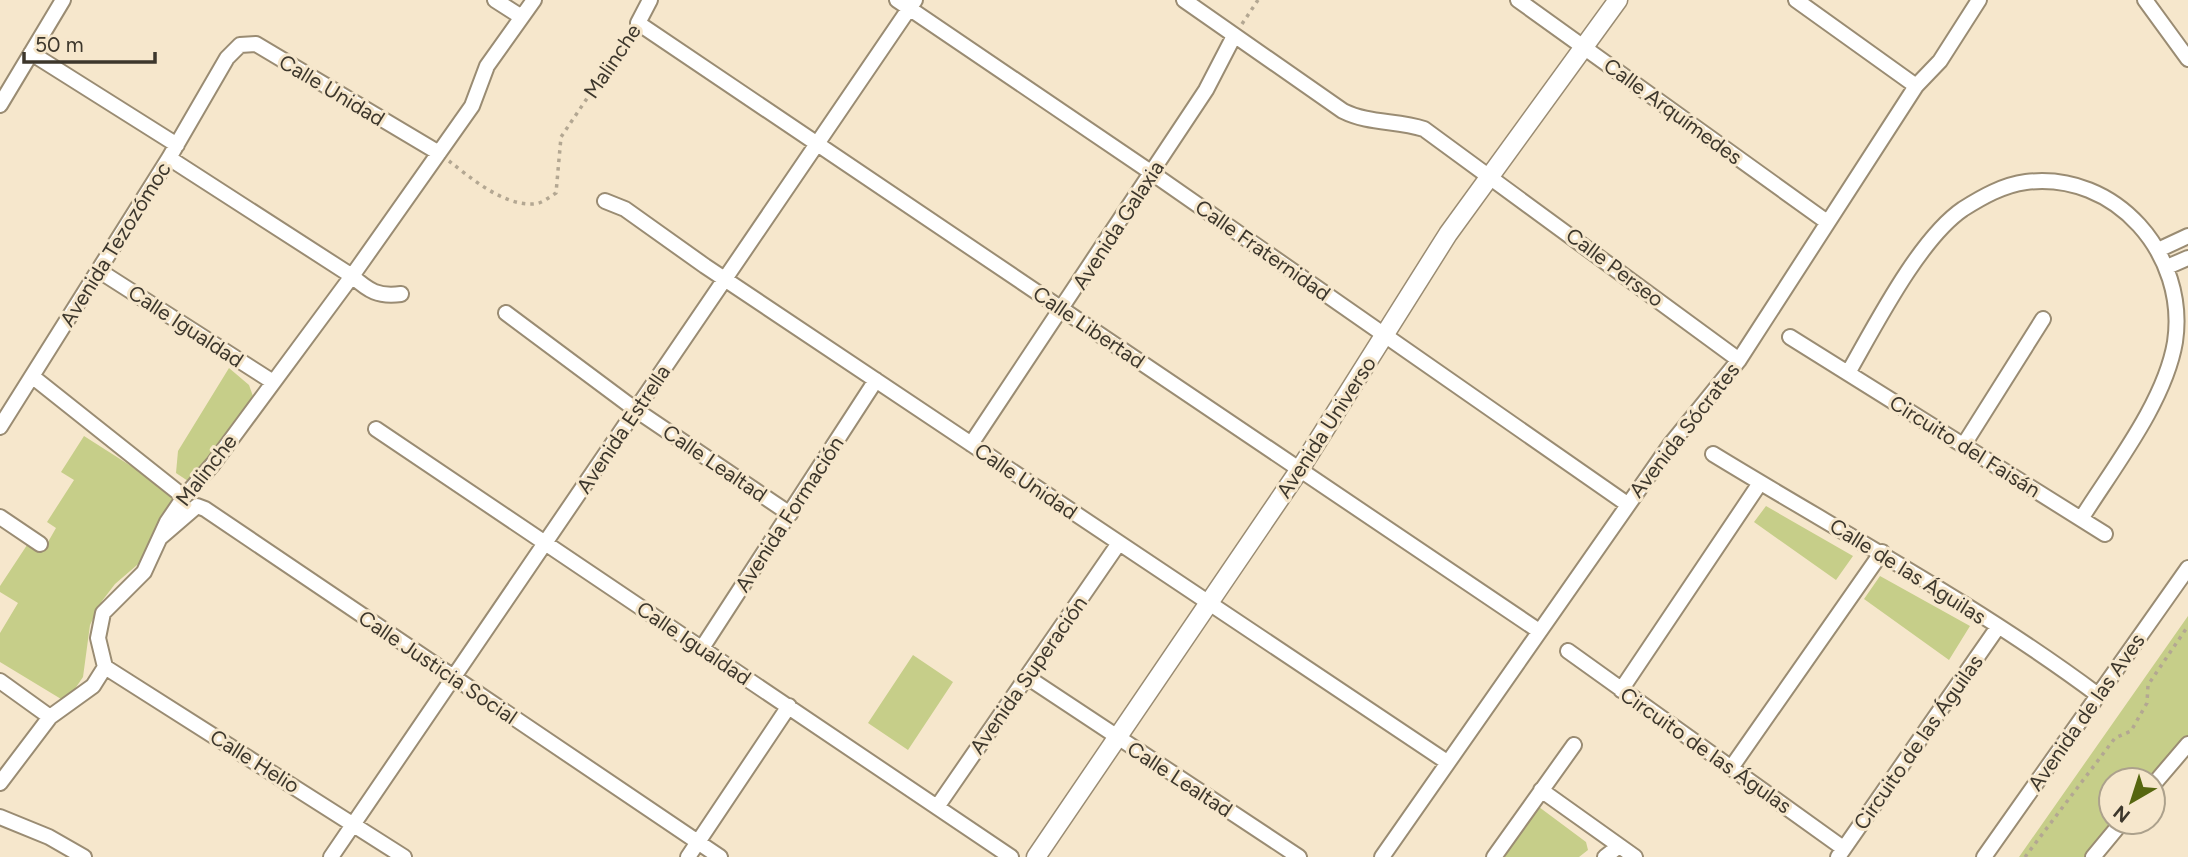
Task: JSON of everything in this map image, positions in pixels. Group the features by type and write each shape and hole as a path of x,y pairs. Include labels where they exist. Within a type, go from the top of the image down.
{"street":[{"path":"0,105 63,0"},
{"path":"495,0 520,16"},
{"name":"Malinche","path":"106,667 98,638 103,613 144,572 184,497 352,276 439,153 472,106 487,66 520,16 534,0"},
{"name":"Malinche","path":"638,23 650,0"},
{"name":"Calle Fraternidad","path":"897,0 912,4 1627,504"},
{"name":"Calle Perseo","path":"1184,0 1343,111 1366,120 1409,124 1424,129 1490,174 1739,360"},
{"name":"Calle Arquímedes","path":"1518,0 1827,222"},
{"name":"Avenida Universo","path":"1036,857 1300,469 1448,234 1586,48 1618,0"},
{"path":"1796,0 1916,86"},
{"name":"Avenida Sócrates","path":"1382,857 1627,504 1670,445 1739,360 1916,86 1940,61 1979,0"},
{"path":"2145,0 2188,59"},
{"name":"Avenida Estrella","path":"331,857 912,4"},
{"name":"Calle Libertad","path":"638,23 1539,631"},
{"name":"Avenida Galaxia","path":"971,444 1206,90 1234,36"},
{"name":"Calle Unidad","path":"227,58 240,45 256,44 439,153"},
{"path":"31,53 352,276 371,292 385,296 401,294"},
{"name":"Avenida Tezozómoc","path":"0,427 5,410 33,377 173,152 227,58"},
{"path":"1848,373 1923,251 1960,211 2008,186 2047,182 2075,186 2097,194 2134,219 2158,250 2177,293 2178,312 2169,366 2140,424 2081,519"},
{"name":"Calle Unidad","path":"605,201 625,209 723,278 1447,762"},
{"path":"2158,250 2188,236"},
{"path":"2167,267 2188,258"},
{"name":"Calle Igualdad","path":"98,270 273,382"},
{"name":"Calle Lealtad","path":"506,313 636,410 790,514"},
{"path":"1963,446 2043,318"},
{"name":"Circuito del Faisán","path":"1790,337 2105,534"},
{"path":"33,377 184,497"},
{"name":"Avenida Formación","path":"702,648 876,380"},
{"name":"Calle Igualdad","path":"376,429 1011,857"},
{"name":"Calle de las Águilas","path":"1713,454 1882,552 2050,659 2098,695"},
{"path":"1621,690 1760,483"},
{"name":"Calle Justicia Social","path":"160,538 197,506 205,509 720,857"},
{"path":"0,517 40,544"},
{"name":"Avenida Superación","path":"937,807 1119,543"},
{"path":"1731,768 1882,552"},
{"name":"Avenida de las Aves","path":"1984,857 2188,568"},
{"name":"Circuito de las Águilas","path":"1841,853 1998,626"},
{"name":"Circuito de las Águlas","path":"1568,651 1731,768 1841,853"},
{"path":"0,783 50,717 93,686 106,667"},
{"name":"Calle Helio","path":"106,667 404,857"},
{"name":"Calle Lealtad","path":"1027,677 1299,857"},
{"path":"0,681 50,717"},
{"path":"688,857 789,706"},
{"path":"2167,769 2188,744"},
{"path":"1494,857 1574,745"},
{"path":"1541,790 1635,857"},
{"path":"0,817 50,837 84,857"},
{"path":"2093,857 2110,836"},
{"path":"1605,857 1619,846"}],"path":[{"path":"1234,36 1258,0"},
{"name":"Malinche","path":"439,153 477,183 514,201 533,205 556,193 561,137 638,23"},
{"path":"2025,857 2115,738 2131,731 2147,703 2148,685 2188,626"}],"green space":[{"path":"229,368 249,385 254,399 191,483 176,473 178,451"},
{"path":"84,436 178,496 161,517 144,559 115,584 102,601 90,625 83,677 66,702 0,662 0,633 18,603 0,592 0,586 29,542 44,549 56,528 47,522 74,480 61,472"},
{"path":"1766,506 1853,556 1836,580 1754,522"},
{"path":"1880,576 1970,626 1949,660 1864,599"},
{"path":"2188,616 2188,749 2167,768 2097,766 2097,836 2113,836 2096,857 2019,857"},
{"path":"913,655 953,682 908,750 868,723"},
{"path":"1539,807 1586,842 1588,850 1579,857 1503,857"}]}
